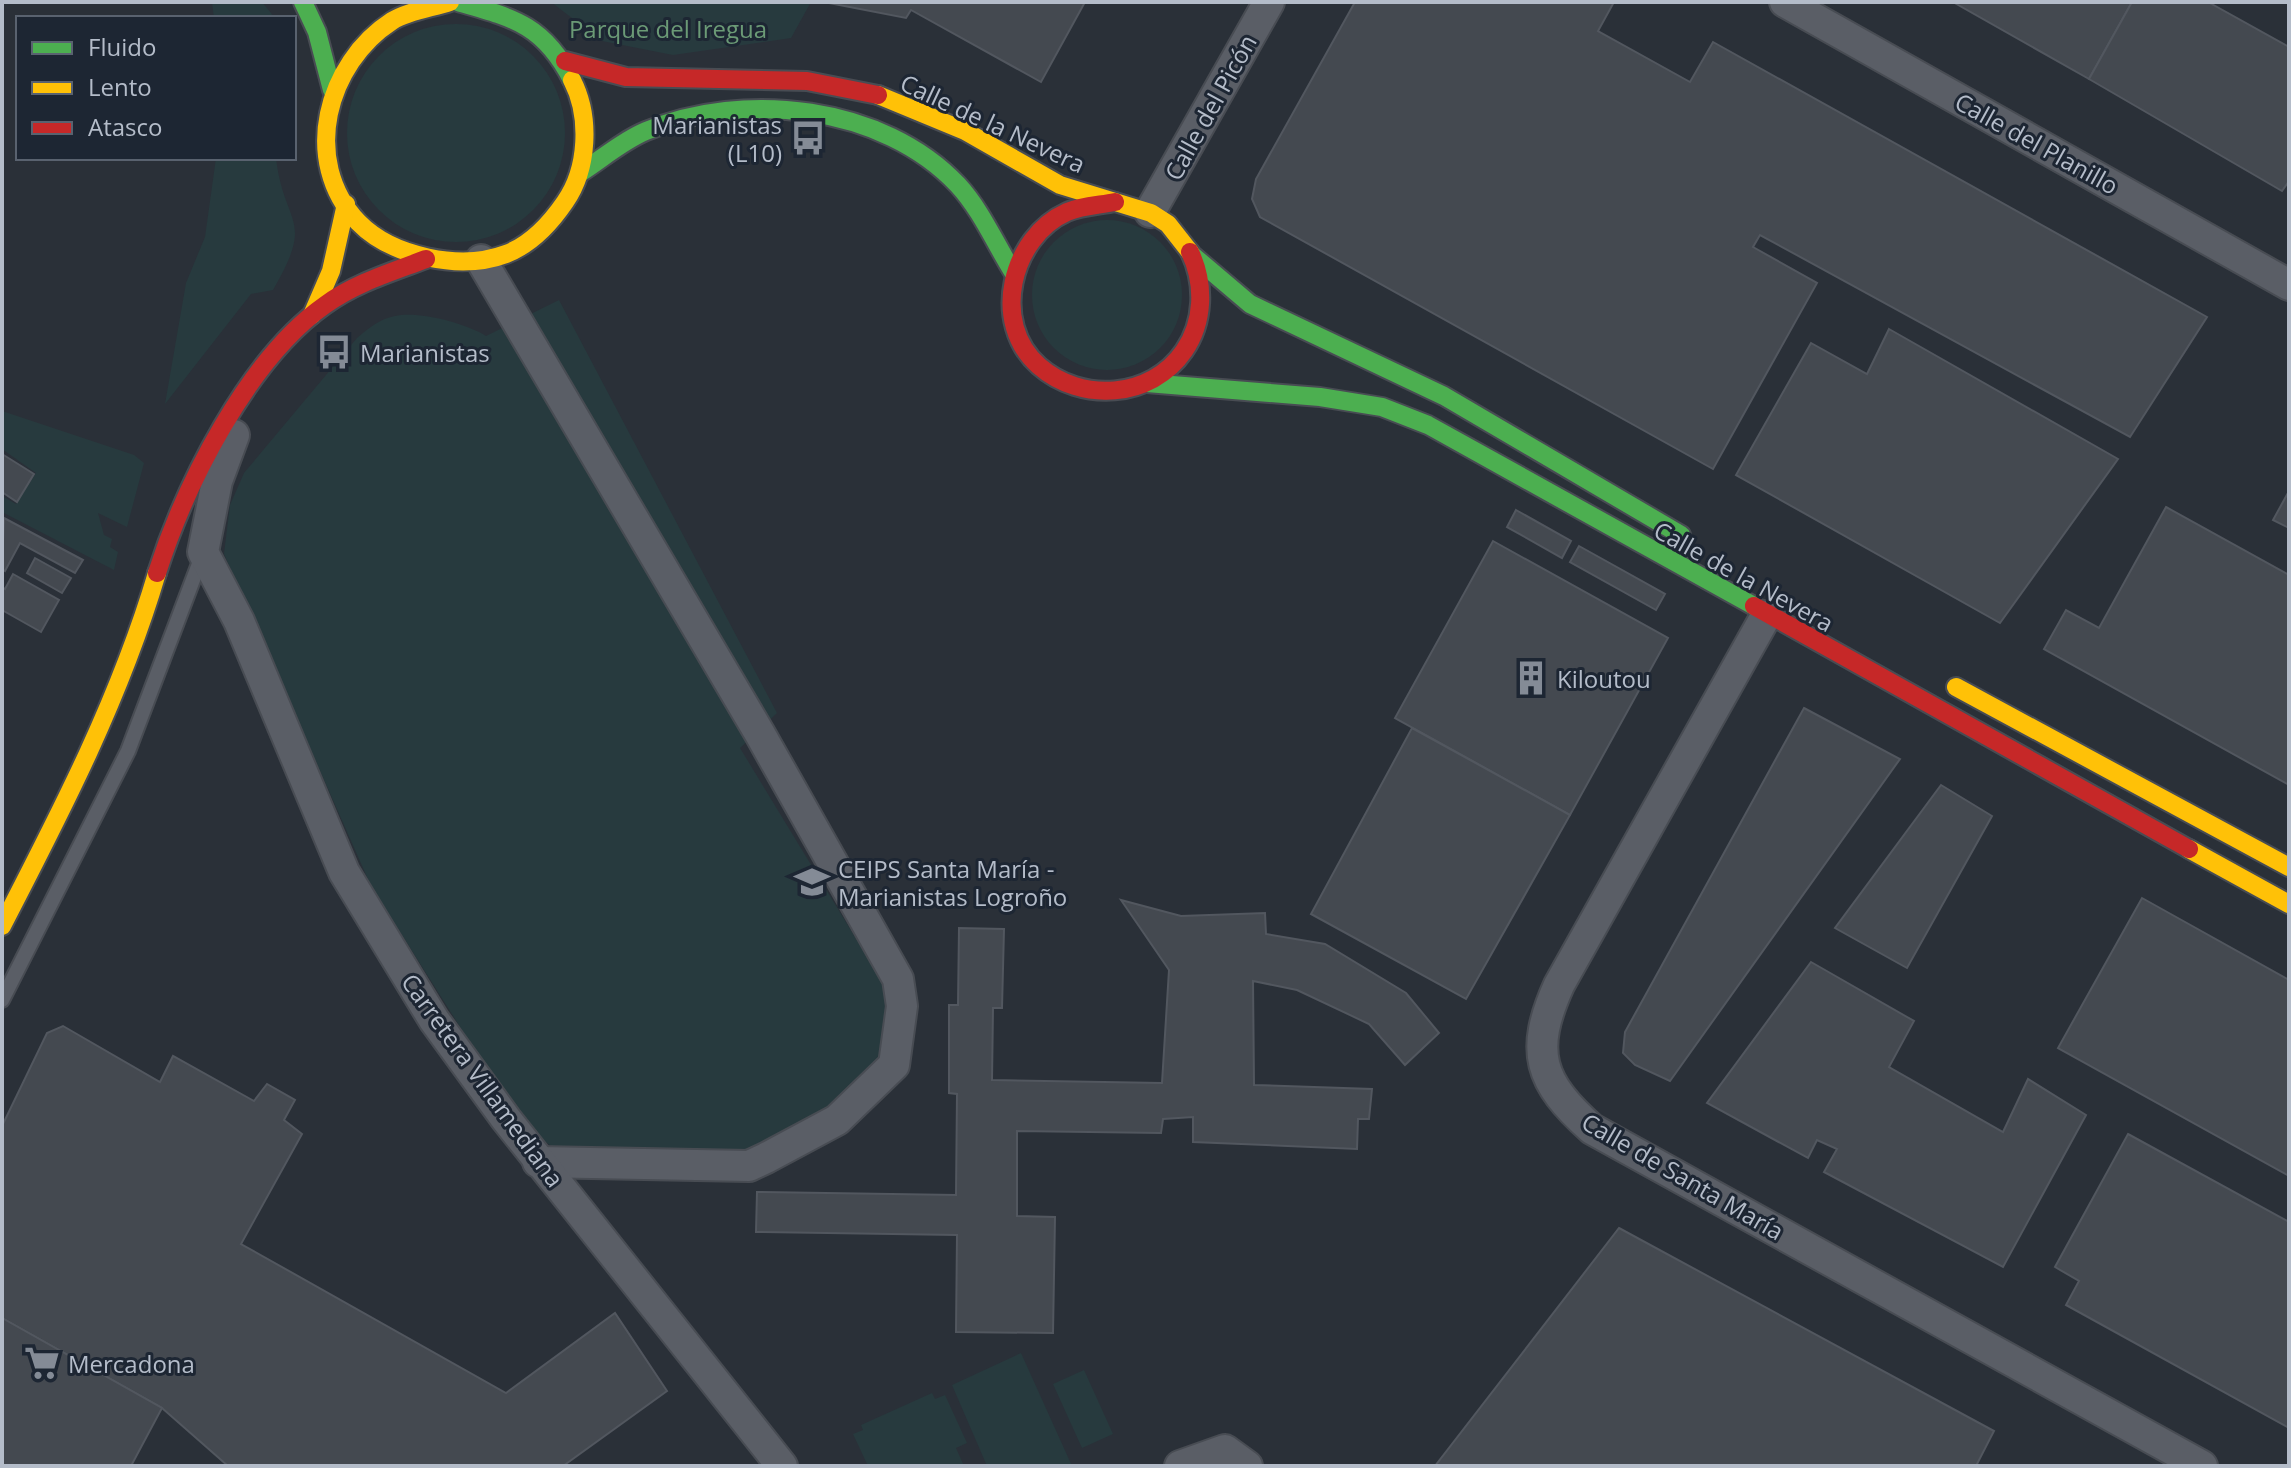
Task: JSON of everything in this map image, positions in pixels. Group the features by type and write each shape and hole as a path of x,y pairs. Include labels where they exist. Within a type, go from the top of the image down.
{"main road":[{"path":"303,2 317,32 332,90"},
{"path":"396,2 420,6"},
{"path":"450,2 420,6 391,19 366,37 345,61 332,90 325,121 327,154 346,204 358,223 379,240 426,259 481,260 503,254 542,231 559,214 580,173 586,144 586,115 578,87 565,61 546,37 518,17 487,5 458,2"},
{"name":"Calle de la Nevera","path":"565,61 632,78 774,78 862,90 919,109 995,147 1049,181 1115,202"},
{"path":"580,173 648,130 708,113 813,113 864,125 916,149 958,184 1013,272"},
{"path":"1115,202 1150,212 1166,223 1191,254 1201,296 1196,328 1181,357 1147,383 1124,391 1100,392 1076,388 1045,370 1022,342 1013,320 1010,296 1013,272 1023,247 1040,226 1062,211 1088,203 1115,202"},
{"path":"312,315 331,271 346,204"},
{"name":"Calle de la Nevera","path":"1191,254 1250,304 1444,396 1691,541"},
{"path":"2,926 98,739 127,670 177,513 212,444 254,384 312,315 348,291 426,259"},
{"name":"Calle de la Nevera","path":"1147,383 1320,397 1382,407 1428,425 1766,616 2289,904"},
{"path":"1934,676 2289,867"}],"street":[{"name":"Calle del Picón","path":"1150,212 1269,2"},
{"name":"Calle del Planillo","path":"1785,2 2289,285"},
{"path":"481,260 744,708 898,979 902,1006 894,1065 837,1120 749,1166 538,1162"},
{"path":"203,552 217,481 254,384"},
{"name":"Carretera Villamediana","path":"203,552 239,621 344,872 434,1020 538,1162 782,1466"},
{"name":"Calle de Santa María","path":"1766,616 1559,985 1543,1021 1542,1051 1548,1079 1564,1104 1592,1129 2202,1466"},
{"path":"1180,1466 1225,1450 1247,1466"}],"lane":[{"path":"2,1000 128,751 153,694 203,552"}],"green space":[{"path":"212,2 262,2 273,16 214,16"},
{"name":"Parque del Iregua","path":"551,2 811,2 791,38 673,55 602,41"},
{"path":"456,24 498,32 533,56 557,91 565,133 557,175 533,210 498,234 456,242 414,234 379,210 355,175 347,133 355,91 379,56 414,32"},
{"path":"216,160 276,160 294,222 293,248 286,266 273,290 251,294 165,404 186,283 205,237"},
{"path":"1107,220 1136,226 1160,242 1176,266 1182,295 1176,324 1160,348 1136,364 1107,370 1078,364 1054,348 1038,324 1032,295 1038,266 1054,242 1078,226"},
{"path":"559,300 777,713 740,748 883,983 886,1007 881,1056 867,1084 847,1102 753,1148 701,1158 557,1150 522,1125 371,886 224,554 230,505 244,473 357,338 370,327 389,317 416,315 454,323 486,336"},
{"path":"2,411 134,455 144,463 127,527 98,513 104,535 112,539 110,547 118,552 114,570 4,513 2,516 2,496 16,504 36,473 2,449"},
{"path":"1021,1353 1072,1466 987,1466 952,1385"},
{"path":"1084,1370 1113,1434 1082,1448 1053,1384"},
{"path":"932,1393 935,1399 945,1395 967,1443 956,1448 964,1466 868,1466 853,1434 863,1430 861,1425"}],"building":[{"path":"1085,2 1041,82 911,10 906,18 829,3"},
{"path":"1355,2 1614,2 1598,31 1690,82 1713,42 2207,317 2130,437 1760,235 1753,247 1817,283 1713,469 1260,217 1252,199 1256,179"},
{"path":"1953,2 2132,2 2089,79"},
{"path":"2132,2 2208,2 2289,47 2289,181 2282,191 2089,79"},
{"path":"1889,329 2118,459 2000,623 1736,475 1811,343 1867,374"},
{"path":"2,454 34,474 17,502 2,492"},
{"path":"2289,491 2289,528 2273,520"},
{"path":"2166,507 2289,575 2289,785 2044,649 2066,610 2099,628"},
{"path":"1516,510 1571,541 1562,558 1507,527"},
{"path":"4,518 83,560 75,573 20,543 5,571 2,569"},
{"name":"Kiloutou","path":"1493,541 1668,638 1570,815 1395,718"},
{"path":"1579,546 1665,594 1656,610 1570,562"},
{"path":"35,558 71,578 62,593 27,573"},
{"path":"13,574 59,600 41,632 2,610 2,587 5,589"},
{"path":"1804,708 1900,759 1670,1081 1635,1065 1623,1053 1625,1032"},
{"path":"1412,728 1570,815 1466,999 1311,914"},
{"path":"1941,785 1992,816 1907,968 1835,928"},
{"path":"2142,898 2289,980 2289,1176 2058,1048"},
{"path":"1121,900 1181,916 1265,913 1266,934 1325,944 1406,993 1439,1033 1405,1065 1369,1024 1297,990 1253,981 1254,1085 1372,1089 1369,1119 1358,1119 1357,1149 1193,1142 1193,1117 1163,1119 1161,1133 1017,1131 1017,1216 1055,1217 1053,1333 956,1332 957,1235 756,1232 757,1192 956,1195 957,1094 949,1093 949,1005 958,1005 959,928 1004,929 1002,1008 993,1008 992,1080 1162,1083 1169,970"},
{"path":"1811,962 1914,1021 1889,1067 2003,1132 2028,1079 2086,1115 2003,1267 1824,1172 1837,1149 1817,1140 1808,1158 1707,1103"},
{"path":"63,1026 160,1082 173,1056 254,1101 267,1084 295,1100 284,1120 302,1134 241,1244 506,1393 615,1313 667,1391 563,1466 228,1466 162,1408 2,1318 2,1126 47,1033"},
{"path":"2128,1134 2289,1222 2289,1428 2066,1305 2079,1281 2055,1267"},
{"path":"1619,1228 1994,1431 1976,1466 1435,1466"},
{"name":"Mercadona","path":"2,1318 162,1408 131,1466 2,1466"}],"traffic: fast":[{"path":"303,2 317,32 332,90"},
{"path":"458,2 526,26 550,47 572,80"},
{"path":"580,173 637,135 684,118 726,111 768,109 811,113 852,122 891,137 927,158 958,185 981,216 1013,272"},
{"path":"1191,254 1250,304 1444,396 1681,535"},
{"path":"1147,383 1320,397 1382,407 1428,425 1754,606"}],"traffic: slow":[{"path":"450,2 392,21 369,39 351,61 337,87 329,114 326,142 330,170 340,197 358,222 372,234 408,252 448,261 488,259 515,250 532,239 547,225 573,189 582,159 582,110 572,80"},
{"path":"878,95 965,131 1060,185 1151,213 1168,224 1190,252"},
{"path":"312,315 331,271 346,204"},
{"path":"2,926 108,709 157,573"},
{"path":"1956,687 2289,867"},
{"path":"2189,849 2289,904"}],"traffic: jam":[{"path":"565,61 626,77 807,81 878,95"},
{"path":"1115,202 1067,212 1048,224 1032,241 1021,260 1014,282 1012,305 1015,327 1024,348 1039,366 1056,378 1075,386 1115,390 1135,387 1170,367 1191,340 1199,315 1200,290 1190,252"},
{"path":"157,573 202,464 245,390 270,357 297,328 337,297 426,259"},
{"path":"1754,606 2189,849"}],"place":[{"name":"Marianistas (L10)","path":"808,138"},
{"name":"Marianistas","path":"334,352"},
{"name":"Kiloutou","path":"1531,678"},
{"name":"CEIPS Santa María - Marianistas Logroño","path":"812,882"},
{"name":"Mercadona","path":"42,1363"}]}
